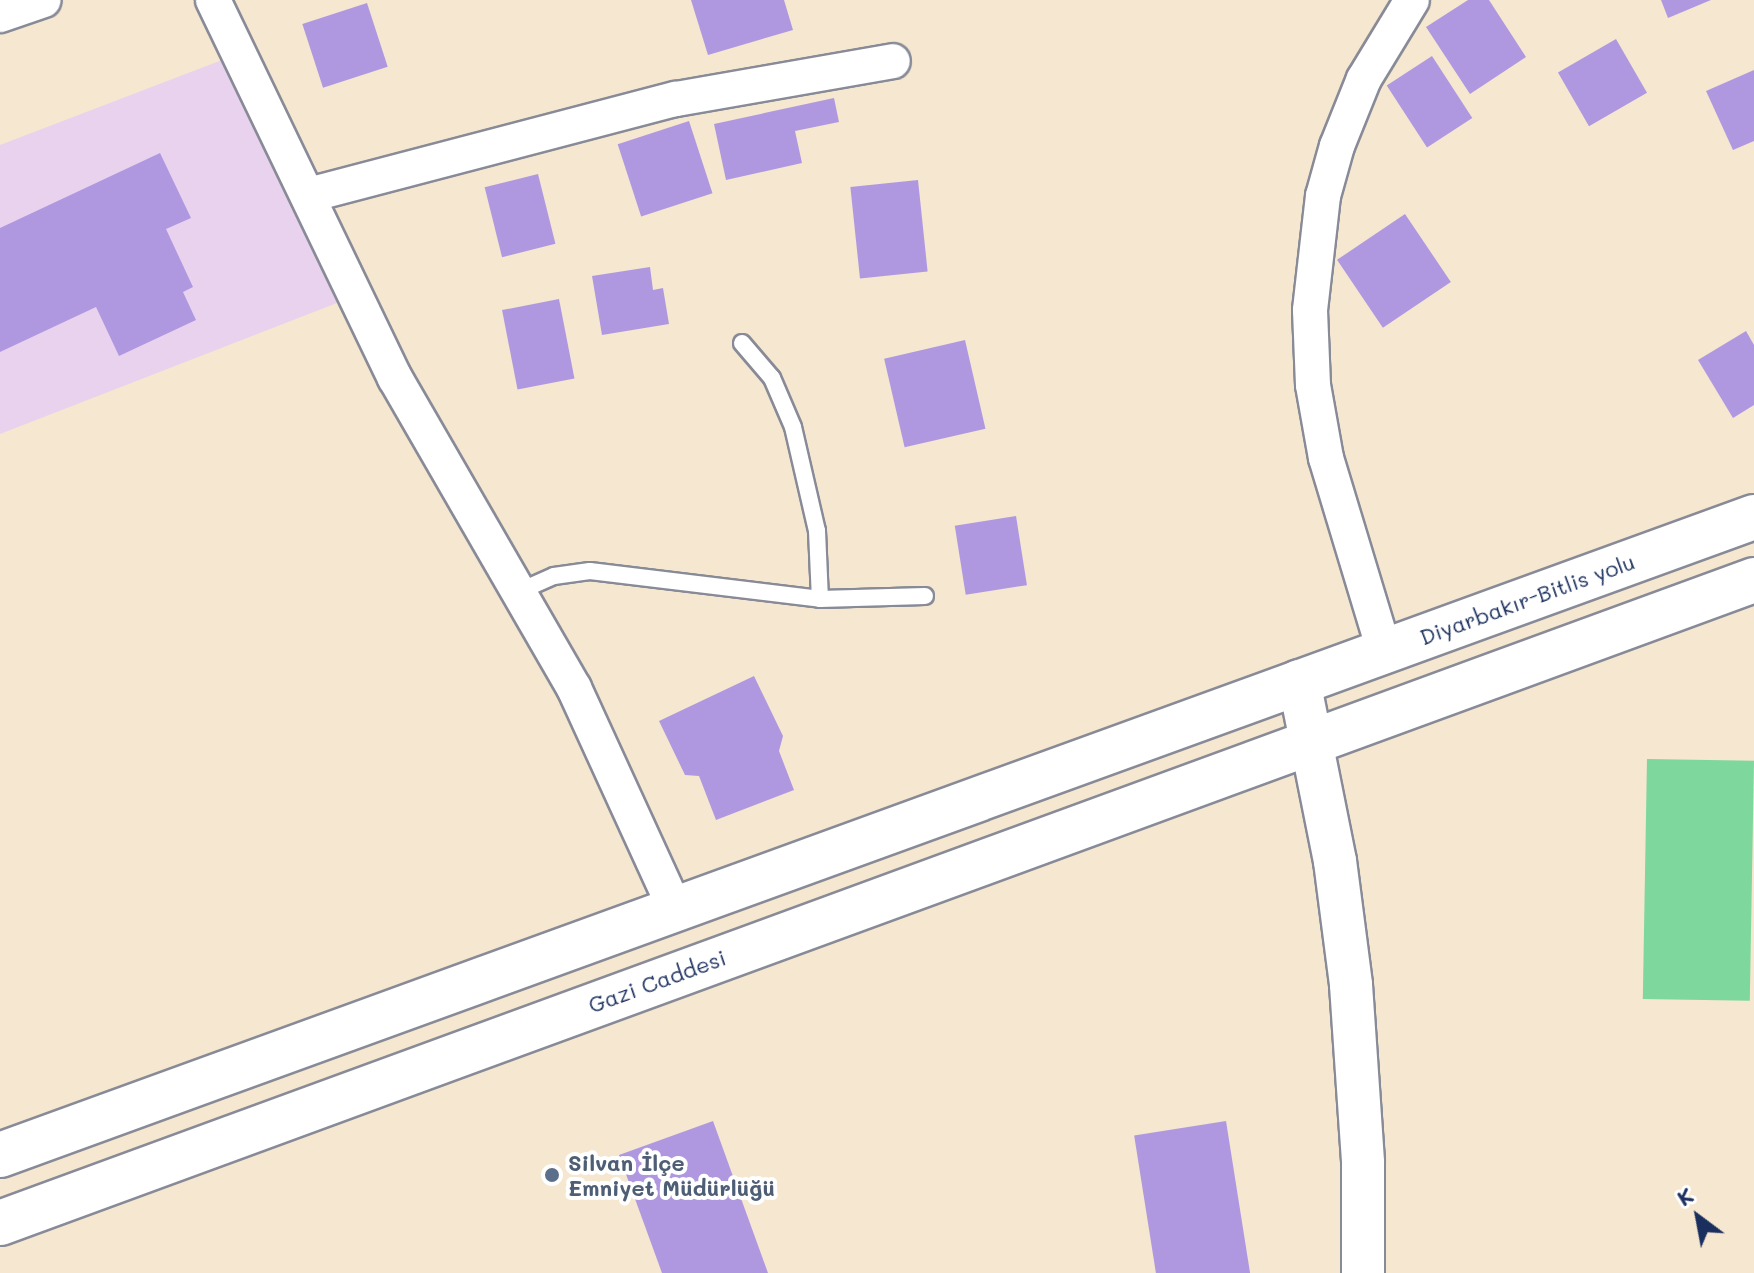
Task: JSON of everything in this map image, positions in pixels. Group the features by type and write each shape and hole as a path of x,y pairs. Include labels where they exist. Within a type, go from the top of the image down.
{"highway":[{"name":"Diyarbakır-Bitlis yolu","path":"1299,681 1754,517"},
{"path":"1314,739 1754,580"},
{"path":"0,1155 1299,681"},
{"name":"Gazi Caddesi","path":"0,1223 1314,739"}],"street":[{"path":"0,15 44,0"},
{"path":"213,0 395,378 574,688 675,909"},
{"path":"1384,650 1326,458 1313,385 1310,310 1321,210 1337,146 1364,79 1412,0"},
{"path":"309,195 676,99 893,61"},
{"path":"1299,681 1314,739 1351,985 1363,1163 1363,1273"}],"lane":[{"path":"742,343 772,378 793,427 817,531 820,599"},
{"path":"520,591 554,576 590,571 820,599 925,596"}],"shaded area":[{"path":"230,57 337,303 0,434 0,145"}],"green space":[{"path":"1647,759 1754,761 1750,1001 1643,999"}],"building":[{"path":"691,0 784,0 793,30 708,55"},
{"path":"1468,0 1489,0 1526,57 1470,94 1426,27"},
{"path":"1661,0 1711,0 1668,18"},
{"path":"367,3 388,67 323,88 302,24"},
{"path":"1616,39 1647,93 1589,126 1558,72"},
{"path":"1432,56 1472,118 1427,147 1387,85"},
{"path":"1754,70 1754,141 1733,150 1706,91"},
{"path":"834,98 839,122 795,131 802,163 726,180 714,124"},
{"path":"689,121 712,193 641,216 618,144"},
{"path":"160,153 191,218 166,229 193,287 183,292 196,320 119,356 96,307 0,352 0,228"},
{"path":"538,174 555,244 502,257 485,187"},
{"path":"918,180 928,271 860,279 850,187"},
{"path":"1405,214 1451,282 1383,328 1337,260"},
{"path":"650,267 653,290 663,288 669,324 602,335 592,276"},
{"path":"559,299 574,379 518,390 502,310"},
{"path":"1746,331 1754,345 1754,405 1733,418 1698,360"},
{"path":"965,340 985,429 905,447 884,359"},
{"path":"1016,516 1027,585 966,595 955,526"},
{"path":"754,676 783,736 779,751 794,790 716,820 699,776 685,775 659,721"},
{"path":"713,1121 768,1273 662,1273 619,1155"},
{"path":"1226,1121 1250,1273 1156,1273 1134,1136"}],"place":[{"name":"Silvan İlçe Emniyet Müdürlüğü","path":"552,1175"}]}
